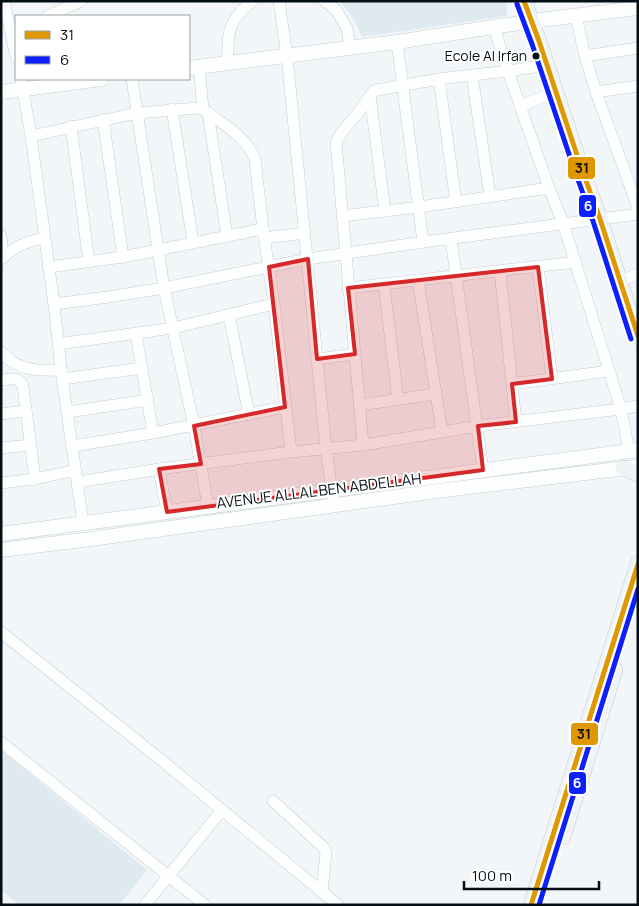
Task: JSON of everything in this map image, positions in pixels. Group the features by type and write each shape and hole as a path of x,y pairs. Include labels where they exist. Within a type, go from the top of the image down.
{"main road":[{"path":"524,1 600,219 638,335"},
{"path":"630,467 638,474"},
{"path":"531,905 638,563"},
{"path":"541,905 638,597"}],"street":[{"path":"4,1 15,53"},
{"path":"50,15 81,1"},
{"path":"228,63 227,39 233,23 252,1"},
{"path":"279,1 287,56 326,448 334,504"},
{"path":"325,1 336,10 348,28 350,48"},
{"path":"227,236 206,111 194,67 396,42 532,21 638,8"},
{"path":"576,16 596,92 633,183 638,208"},
{"path":"494,27 549,188 564,223 633,450"},
{"path":"396,42 423,242"},
{"path":"585,56 638,48"},
{"path":"363,445 336,142 374,91 439,79 547,65"},
{"path":"472,75 490,197"},
{"path":"439,79 456,202"},
{"path":"1,92 22,84 86,80"},
{"path":"132,80 164,288 194,426 208,506"},
{"path":"22,84 31,136 83,523"},
{"path":"596,92 638,86"},
{"path":"520,106 556,92"},
{"path":"370,96 385,211"},
{"path":"31,136 137,113 192,108 206,111 248,144 255,160 291,452"},
{"path":"172,109 193,242"},
{"path":"103,119 123,257"},
{"path":"71,126 89,262"},
{"path":"342,216 549,188"},
{"path":"54,304 164,288 308,259 638,214"},
{"path":"48,267 123,257 227,236 305,232"},
{"path":"1,238 2,258"},
{"path":"2,258 14,248 27,242 44,238"},
{"path":"451,239 483,470"},
{"path":"348,288 576,262"},
{"path":"538,267 552,379"},
{"path":"500,271 516,422"},
{"path":"620,281 638,274"},
{"path":"418,280 442,432"},
{"path":"384,284 398,400"},
{"path":"58,344 173,328 274,304"},
{"path":"229,315 249,415"},
{"path":"136,334 153,433"},
{"path":"1,352 10,360 29,369 62,374 142,368"},
{"path":"317,359 355,354"},
{"path":"512,384 609,371"},
{"path":"1,380 13,378 20,381 23,386 35,479"},
{"path":"360,405 435,394"},
{"path":"68,412 148,400"},
{"path":"78,482 159,469 363,445 478,426 638,406"},
{"path":"72,446 194,426 285,407"},
{"path":"1,414 26,411"},
{"path":"1,448 30,444"},
{"name":"AVENUE ALLAL BEN ABDELLAH","path":"1,534 633,450"},
{"name":"AVENUE ALLAL BEN ABDELLAH","path":"1,550 334,504 630,467"},
{"path":"159,469 167,512"},
{"path":"1,483 35,479 76,470"},
{"path":"1,632 338,905"},
{"path":"1,742 205,905"},
{"path":"272,801 324,848 326,853 322,892"},
{"path":"145,905 222,810"}],"highlighted area":[{"path":"308,259 317,359 355,354 348,288 538,267 552,379 512,384 516,422 478,426 483,470 167,512 159,469 201,464 194,426 285,407 269,267"}],"shaded area":[{"path":"340,1 505,1 507,16 362,37 354,20"},
{"path":"1,750 147,870 119,905 19,905 1,890"}],"transit line":[{"name":"31","path":"524,1 600,219 638,336"},
{"name":"6","path":"517,4 593,221 631,339"},
{"name":"31","path":"531,905 638,564"},
{"name":"6","path":"539,905 638,589"}],"place":[{"name":"Ecole Al Irfan","path":"536,56"}]}
